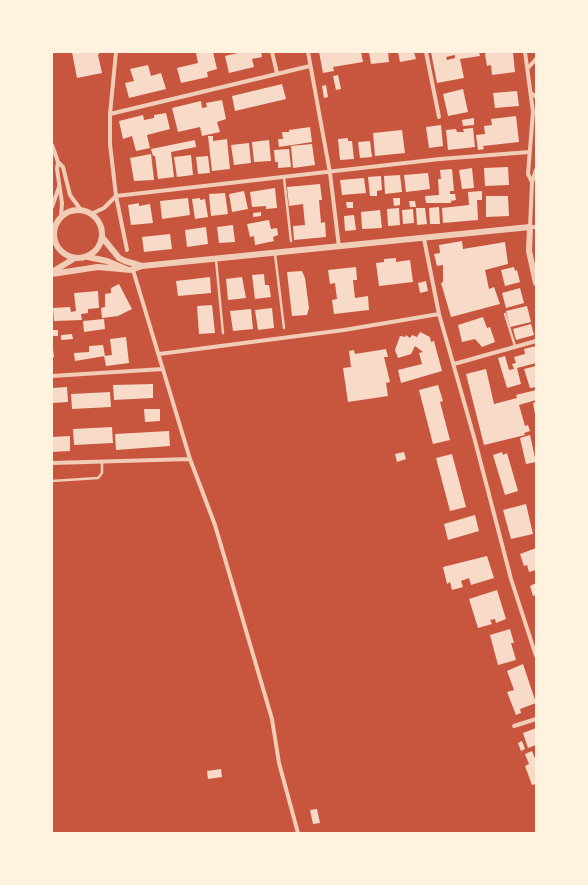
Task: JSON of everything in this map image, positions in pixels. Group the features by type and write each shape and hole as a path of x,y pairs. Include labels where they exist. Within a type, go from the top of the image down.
{"street":[{"path":"116,52 110,114 110,144 116,196 127,250"},
{"path":"272,52 277,73"},
{"path":"308,52 330,173 339,247"},
{"path":"426,52 440,117"},
{"path":"525,52 533,114 528,174 532,182"},
{"path":"528,68 536,59"},
{"path":"110,114 310,66"},
{"path":"531,93 536,97"},
{"path":"52,145 58,162 63,167 70,195 81,210"},
{"path":"91,214 104,208 116,196 440,160 530,152"},
{"path":"58,162 57,169 60,184 61,217"},
{"path":"536,170 532,182 533,227 529,251 536,283"},
{"path":"52,207 60,184"},
{"path":"88,257 98,249 102,237 101,225 91,214 81,210 71,211 61,217 56,224 53,234 56,245 60,250 64,254 75,258 88,257 107,261 130,270 159,354 190,459 214,525 272,719 279,762 298,833"},
{"path":"52,273 98,267 130,270 142,266 216,260 533,227"},
{"path":"102,237 119,258 142,266"},
{"path":"424,238 439,314 454,364 511,578 536,656"},
{"path":"52,273 75,258"},
{"path":"159,354 344,330 439,314"},
{"path":"454,364 536,341"},
{"path":"52,376 163,369"},
{"path":"52,463 190,459"},
{"path":"514,726 536,719"}],"lane":[{"path":"284,178 291,241"},
{"path":"275,254 284,328"},
{"path":"216,260 223,333"},
{"path":"505,314 515,347"},
{"path":"52,481 98,478 102,473 102,461"}],"building":[{"path":"72,52 100,52 98,55 102,73 77,78"},
{"path":"213,52 217,69 207,72 208,77 181,83 177,68 198,63 196,53"},
{"path":"242,52 261,52 262,57 252,59 254,67 229,73 225,56"},
{"path":"319,52 361,52 363,62 333,67 334,71 323,73"},
{"path":"369,52 388,52 389,62 371,64"},
{"path":"398,52 414,52 416,59 400,62"},
{"path":"431,52 479,52 480,56 460,59 464,78 437,83","holes":["455,55 455,58 447,60 446,57"]},
{"path":"487,52 513,52 515,72 492,75 491,65 487,66 485,54"},
{"path":"148,65 151,76 161,73 166,89 129,98 125,83 134,81 130,69"},
{"path":"338,75 341,89 336,90 333,76"},
{"path":"282,84 286,99 235,111 232,96"},
{"path":"326,85 328,97 324,98 322,86"},
{"path":"463,89 468,112 448,116 443,94"},
{"path":"517,91 519,106 495,108 493,93"},
{"path":"222,100 226,119 217,122 220,132 202,136 200,127 178,132 172,108 201,101 202,108 207,107 206,103"},
{"path":"166,113 170,129 147,135 150,148 136,151 132,136 123,139 119,121 143,115 144,120 154,118 154,115"},
{"path":"516,116 519,142 483,146 484,149 478,150 476,135 485,134 484,126 492,125 491,119"},
{"path":"474,118 474,125 463,126 462,120"},
{"path":"441,125 443,146 429,148 426,127"},
{"path":"310,127 312,142 279,147 278,139 283,139 282,132 289,132 289,130"},
{"path":"473,128 475,147 448,150 446,130 456,129 457,132 464,132 463,129"},
{"path":"402,130 405,153 375,156 373,133"},
{"path":"208,136 213,136 213,141 227,139 230,169 212,171"},
{"path":"348,138 348,141 352,141 354,159 340,160 338,139"},
{"path":"195,140 196,147 171,152 174,177 158,179 155,156 153,156 151,149"},
{"path":"269,140 271,161 254,162 252,142"},
{"path":"370,141 372,157 360,158 358,142"},
{"path":"249,143 251,163 234,165 231,145"},
{"path":"312,144 315,165 293,168 291,146"},
{"path":"289,149 291,167 278,168 278,162 275,162 274,150"},
{"path":"151,154 154,180 134,181 130,158"},
{"path":"191,155 193,175 177,177 174,157"},
{"path":"208,156 210,173 198,174 196,157"},
{"path":"508,167 509,185 485,186 484,168"},
{"path":"472,168 474,188 462,189 459,170"},
{"path":"452,169 454,191 450,191 450,194 455,194 456,200 451,201 451,203 426,203 425,196 439,195 438,179 441,179 440,170"},
{"path":"428,173 430,189 406,192 404,175"},
{"path":"400,175 402,192 385,194 384,176"},
{"path":"381,176 382,190 377,191 377,196 370,196 368,177"},
{"path":"364,178 366,193 342,195 340,180"},
{"path":"320,184 322,200 319,200 321,223 325,222 326,237 294,240 293,226 305,225 303,204 289,206 287,187"},
{"path":"275,188 277,208 266,209 266,206 252,207 250,192"},
{"path":"244,191 248,209 232,212 229,194"},
{"path":"482,191 482,200 477,200 478,220 443,223 442,208 469,205 468,192"},
{"path":"225,193 228,214 211,216 209,194"},
{"path":"486,196 508,196 509,216 486,217"},
{"path":"188,198 190,215 162,219 160,201"},
{"path":"200,198 200,200 205,199 208,217 195,219 192,199"},
{"path":"393,198 400,198 400,205 394,206"},
{"path":"409,201 415,201 416,207 410,207"},
{"path":"346,202 353,202 353,208 347,208"},
{"path":"139,203 139,206 150,204 153,223 131,225 128,205"},
{"path":"439,207 440,224 430,224 429,208"},
{"path":"399,208 400,225 388,226 387,209"},
{"path":"416,208 425,208 427,224 417,225"},
{"path":"413,209 414,223 403,224 402,210"},
{"path":"380,210 382,228 362,229 361,212"},
{"path":"261,212 261,216 253,217 253,213"},
{"path":"354,215 356,230 345,231 344,216"},
{"path":"269,220 271,229 277,228 278,235 273,237 274,241 255,245 254,236 250,237 247,224"},
{"path":"233,225 235,242 219,243 217,227"},
{"path":"206,227 208,244 187,247 185,230"},
{"path":"170,234 172,249 144,252 142,237"},
{"path":"462,241 463,249 505,242 508,264 485,270 489,289 494,287 500,304 451,317 441,283 443,282 443,265 437,266 434,254 440,253 439,245"},
{"path":"396,258 396,262 410,260 413,282 379,286 376,263 384,262 384,259"},
{"path":"356,267 357,280 353,280 355,298 368,296 369,310 334,314 332,300 337,299 335,283 330,284 328,270"},
{"path":"514,267 515,271 517,270 520,282 505,286 501,270"},
{"path":"302,271 305,278 309,308 307,315 292,316 287,272"},
{"path":"264,274 265,285 269,285 271,297 255,299 252,275"},
{"path":"210,277 211,293 178,296 176,281"},
{"path":"242,277 246,298 228,300 226,279"},
{"path":"426,281 428,291 420,293 418,283"},
{"path":"119,284 132,309 118,316 102,318 101,308 105,307 105,294 111,293 111,288"},
{"path":"520,288 524,303 506,308 502,293"},
{"path":"98,291 99,308 88,309 88,313 81,314 82,320 54,321 53,308 70,307 71,312 76,311 74,293"},
{"path":"212,305 215,333 199,334 197,306"},
{"path":"527,306 531,322 510,327 506,311"},
{"path":"272,308 274,328 258,330 255,310"},
{"path":"251,309 253,329 233,331 230,311"},
{"path":"483,317 487,328 490,327 495,342 482,347 475,339 462,342 458,325"},
{"path":"104,319 105,329 84,332 83,321"},
{"path":"531,324 534,335 516,340 513,329"},
{"path":"52,330 58,330 58,336 52,336"},
{"path":"420,332 430,337 431,342 434,341 442,371 401,383 398,370 422,364 419,353 423,352 415,346 411,354 398,358 395,350 400,336 405,337 406,335 410,338 412,335 417,337"},
{"path":"72,334 73,339 61,340 61,335"},
{"path":"126,337 129,363 106,366 104,356 112,355 110,339"},
{"path":"52,342 54,357 52,357"},
{"path":"103,345 105,356 75,361 74,353 89,352 89,346"},
{"path":"536,346 536,363 517,368 521,384 507,388 498,358 505,356 509,370 514,369 512,364 516,363 514,357 525,354 524,349"},
{"path":"386,349 388,357 384,357 390,382 386,383 388,396 348,402 343,368 351,367 349,351 354,350 355,354"},
{"path":"536,366 536,387 530,388 524,369"},
{"path":"486,369 494,404 517,398 516,395 536,390 536,400 519,405 525,426 528,425 530,431 524,433 525,435 484,445 466,374"},
{"path":"153,384 153,398 114,400 113,385"},
{"path":"438,385 443,401 440,402 450,440 433,444 419,390"},
{"path":"67,387 68,402 52,403 52,388"},
{"path":"110,392 111,407 72,409 71,394"},
{"path":"536,402 536,414 535,414 533,403"},
{"path":"144,409 160,409 160,421 145,422"},
{"path":"112,427 113,443 74,445 73,429"},
{"path":"169,431 170,446 116,450 115,434"},
{"path":"530,435 536,462 526,464 520,438"},
{"path":"70,436 70,451 52,452 52,437"},
{"path":"404,452 406,459 397,462 395,454"},
{"path":"502,452 503,455 507,453 518,491 505,495 493,455"},
{"path":"452,454 466,507 450,511 436,458"},
{"path":"526,504 533,534 511,539 503,510"},
{"path":"475,515 479,531 448,540 444,524"},
{"path":"536,548 536,570 529,572 527,565 524,566 520,554"},
{"path":"487,556 494,578 471,585 469,578 461,581 463,587 452,590 450,582 447,584 443,567"},
{"path":"536,583 536,595 533,596 530,586"},
{"path":"497,590 506,619 496,623 495,619 490,620 492,624 478,628 469,599"},
{"path":"510,629 514,643 511,643 516,660 498,665 490,635"},
{"path":"523,664 536,703 520,709 521,713 516,715 507,692 514,690 507,671"},
{"path":"536,728 536,745 528,748 523,733"},
{"path":"522,741 525,749 521,751 518,743"},
{"path":"532,751 536,761 536,784 532,785 525,766 529,764 525,754"},
{"path":"221,769 222,777 208,779 207,771"},
{"path":"317,809 320,823 313,824 310,810"}]}
